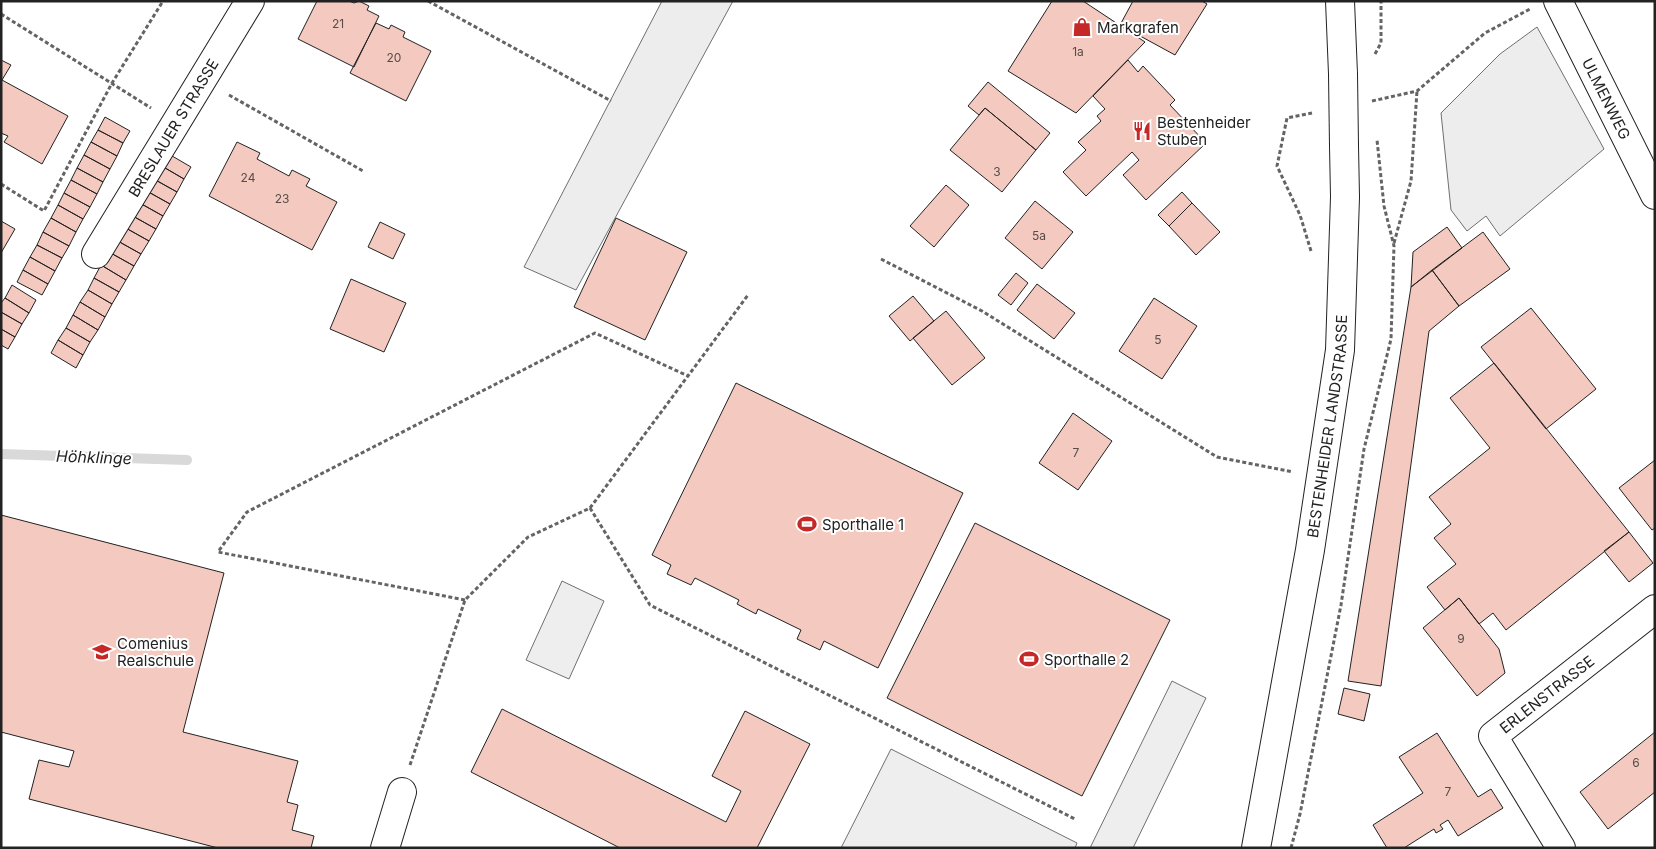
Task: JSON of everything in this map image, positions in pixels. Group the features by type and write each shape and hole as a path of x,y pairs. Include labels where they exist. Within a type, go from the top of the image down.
{"street":[{"name":"BRESLAUER STRASSE","path":"96,254 250,1"},
{"name":"BESTENHEIDER LANDSTRASSE","path":"1256,848 1310,550 1340,350 1346,197 1340,1"},
{"name":"ULMENWEG","path":"1558,1 1655,194"},
{"name":"ERLENSTRASSE","path":"1561,848 1493,736 1655,609"},
{"path":"385,848 402,792"}],"path":[{"path":"1,184 44,212 112,83 163,1"},
{"path":"428,1 611,101"},
{"path":"1375,58 1375,51 1381,43 1381,1"},
{"path":"1,14 176,123"},
{"path":"202,79 363,171"},
{"path":"1290,848 1300,814 1339,615 1364,450 1391,339 1394,246 1411,181 1417,91"},
{"path":"1376,133 1384,206 1394,246"},
{"path":"881,259 982,311 1217,457 1321,478"},
{"path":"402,792 465,600 528,538 590,508 748,295"},
{"path":"465,600 218,552 247,512 595,333 688,376"},
{"path":"590,508 650,605 1075,819"}],"shaded area":[{"path":"662,1 733,1 576,290 524,267"},
{"path":"1537,27 1604,149 1500,236 1486,216 1467,231 1451,210 1441,113 1500,54"},
{"path":"562,581 604,601 569,679 526,660"},
{"path":"1172,681 1206,698 1133,848 1090,848"},
{"path":"891,749 1077,843 1075,848 841,848"}],"building":[{"path":"317,1 349,1 354,3 359,1 369,6 367,10 379,16 354,67 298,39"},
{"path":"1052,1 1083,1 1145,42 1076,113 1008,71"},
{"path":"1133,1 1202,1 1207,4 1175,55 1120,25"},
{"path":"376,23 389,29 391,25 405,32 403,37 431,51 406,101 350,73"},
{"path":"1,60 11,65 2,80 68,116 42,164 4,142 8,136 1,133"},
{"name":"Bestenheider Stuben","path":"1128,60 1138,72 1143,66 1175,100 1170,105 1206,143 1146,200 1123,175 1139,160 1132,152 1086,196 1063,172 1086,150 1078,142 1101,121 1097,116 1105,109 1093,96"},
{"path":"988,82 1050,133 1036,150 985,108 979,115 968,106"},
{"path":"985,108 1036,150 1002,192 950,150"},
{"path":"105,117 130,131 123,143 98,130"},
{"path":"98,130 123,143 117,156 91,142"},
{"path":"91,142 117,156 110,169 84,155"},
{"path":"237,142 260,153 257,159 289,176 292,170 310,179 306,186 337,202 312,250 209,196"},
{"path":"167,153 191,167 184,179 160,165"},
{"path":"84,155 110,169 103,182 77,168"},
{"path":"160,165 184,179 177,192 152,178"},
{"path":"77,168 103,182 97,194 71,180"},
{"path":"152,178 177,192 170,204 145,190"},
{"path":"71,180 97,194 90,207 64,193"},
{"path":"946,185 969,205 934,247 910,226"},
{"path":"145,190 170,204 163,216 138,202"},
{"path":"1182,192 1192,203 1169,226 1158,215"},
{"path":"64,193 90,207 83,219 58,205"},
{"path":"1035,201 1073,232 1042,269 1005,238"},
{"path":"138,202 163,216 156,229 131,215"},
{"path":"1192,203 1220,232 1196,255 1169,226"},
{"path":"58,205 83,219 76,232 51,218"},
{"path":"131,215 156,229 149,241 124,227"},
{"path":"51,218 76,232 69,246 43,232"},
{"path":"616,218 687,252 645,340 574,307"},
{"path":"1,221 15,229 1,253"},
{"path":"380,222 405,234 393,259 368,247"},
{"path":"124,227 149,241 141,254 116,240"},
{"path":"1447,227 1462,248 1411,287 1413,252"},
{"path":"43,232 69,246 62,258 37,245"},
{"path":"1483,232 1510,269 1459,306 1432,270"},
{"path":"116,240 141,254 134,266 109,252"},
{"path":"37,245 62,258 55,271 30,257"},
{"path":"109,252 134,266 126,280 101,265"},
{"path":"30,257 55,271 48,284 23,270"},
{"path":"101,265 126,280 119,292 94,278"},
{"path":"23,270 48,284 42,295 17,282"},
{"path":"1432,270 1459,306 1429,331 1381,686 1348,681 1411,287"},
{"path":"1016,273 1028,283 1011,305 998,295"},
{"path":"94,278 119,292 112,304 88,290"},
{"path":"351,279 406,303 384,352 330,329"},
{"path":"1037,284 1075,313 1054,339 1017,310"},
{"path":"12,285 36,300 29,313 5,298"},
{"path":"88,290 112,304 105,317 80,302"},
{"path":"913,296 934,321 910,341 889,316"},
{"path":"5,298 29,313 22,324 1,312 1,303"},
{"path":"1154,298 1197,326 1162,379 1119,351"},
{"path":"80,302 105,317 98,330 73,315"},
{"path":"1531,308 1596,389 1546,429 1481,347"},
{"path":"946,311 985,358 952,385 913,338"},
{"path":"1,312 22,324 15,337 1,329"},
{"path":"73,315 98,330 90,342 66,328"},
{"path":"66,328 90,342 83,355 58,340"},
{"path":"1,329 15,337 8,349 1,345"},
{"path":"58,340 83,355 76,368 51,353"},
{"path":"1494,363 1629,532 1506,630 1493,613 1479,624 1459,598 1445,610 1427,587 1456,564 1434,538 1451,524 1429,497 1490,448 1450,398"},
{"name":"Sporthalle 1","path":"736,383 963,493 878,668 824,641 820,650 797,639 801,630 758,609 756,614 737,604 739,600 695,578 691,585 667,574 671,565 652,555"},
{"path":"1073,413 1112,441 1078,490 1039,463"},
{"path":"1655,460 1655,528 1652,530 1619,488"},
{"name":"Comenius Realschule","path":"1,515 224,573 183,732 298,761 287,802 298,805 292,830 314,836 311,848 218,848 29,799 39,760 69,767 74,751 1,732"},
{"name":"Sporthalle 2","path":"975,523 1170,620 1082,796 887,698"},
{"path":"1629,532 1653,563 1629,582 1604,551"},
{"path":"1459,598 1499,649 1505,673 1477,696 1423,628"},
{"path":"1344,688 1370,694 1364,721 1338,714"},
{"path":"502,709 726,822 741,791 712,776 745,711 810,744 757,848 620,848 471,772"},
{"path":"1655,732 1655,792 1608,829 1580,792"},
{"path":"1437,733 1478,797 1491,789 1503,808 1458,836 1448,820 1440,825 1443,829 1436,833 1434,829 1404,848 1387,848 1373,825 1423,793 1399,757"}],"waterway":[{"name":"Höhklinge","path":"1,454 187,460"}],"place":[{"name":"Markgrafen","path":"1082,27"},
{"name":"Bestenheider Stuben","path":"1142,131"},
{"name":"Sporthalle 1","path":"807,524"},
{"name":"Comenius Realschule","path":"102,652"},
{"name":"Sporthalle 2","path":"1029,659"}]}
